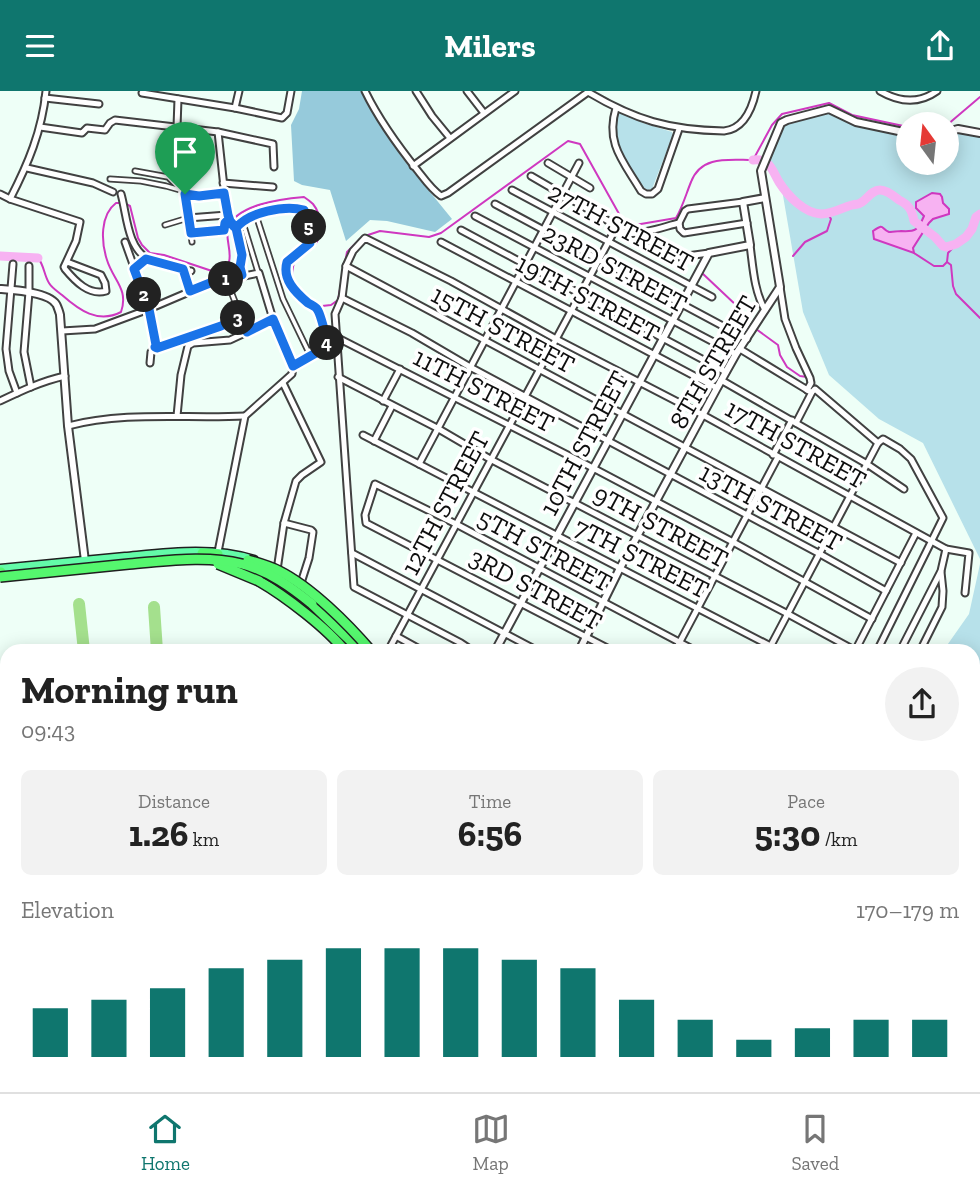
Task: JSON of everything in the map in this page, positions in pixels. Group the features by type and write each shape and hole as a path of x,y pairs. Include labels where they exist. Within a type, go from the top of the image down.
{"highway":[{"path":"0,574 202,553 246,559 281,572 305,587 365,644"},
{"path":"203,559 243,573 273,589 338,644"},
{"path":"0,574 219,559 245,565 278,579 312,604 352,644"}],"main road":[{"path":"0,574 203,551 218,552 252,559 300,586 364,644"},
{"path":"31,571 85,561 155,558 218,561 273,572 352,644"}],"street":[{"path":"235,107 239,91"},
{"path":"142,93 235,107 282,118 287,113 291,91"},
{"path":"365,91 390,134 413,166 438,194 444,195 588,91 616,108 643,119 679,128 724,131 737,128 744,120 756,91"},
{"path":"416,91 450,138"},
{"path":"467,91 484,113"},
{"path":"413,166 514,91"},
{"path":"880,91 902,100 924,98 937,91"},
{"path":"10,199 26,168 40,127 45,95 99,104"},
{"path":"177,127 178,99"},
{"path":"616,108 612,120 614,146 641,191 646,194 652,194 658,189 679,128"},
{"name":"8TH STREET","path":"582,644 721,380 780,287 761,171 777,129 783,121 831,109 860,123 896,130"},
{"path":"40,127 82,133 87,128 105,130 115,120 218,132 273,144 274,167"},
{"path":"959,129 980,133"},
{"path":"218,132 224,193 229,218 235,228 242,255 242,275"},
{"path":"548,163 590,188"},
{"path":"419,464 579,163"},
{"path":"26,168 93,183 113,192"},
{"path":"135,171 168,177 183,192 192,242"},
{"path":"531,176 624,232 637,233 680,223"},
{"path":"110,179 141,181 199,196 224,193"},
{"path":"223,183 273,187"},
{"name":"27TH STREET","path":"512,190 712,297"},
{"path":"0,194 80,222 76,241 64,267 65,271 87,289 106,291 101,275 67,262"},
{"path":"122,197 133,241 146,259 191,271"},
{"path":"747,223 684,233 680,229 686,210 765,198"},
{"path":"743,202 756,285 765,310"},
{"path":"495,204 747,339"},
{"path":"235,228 242,221 256,215 296,208 306,213 310,243 287,262 285,273 289,285 316,307 328,346 293,366"},
{"path":"256,215 284,299 310,355"},
{"name":"23RD STREET","path":"475,216 812,391 878,443 884,439 911,459 943,517 932,541"},
{"path":"165,226 188,218 229,218"},
{"path":"191,233 224,230 229,218"},
{"path":"218,552 245,416 292,374 293,366 273,319 242,221"},
{"name":"12TH STREET","path":"392,644 617,226"},
{"path":"461,230 726,372"},
{"path":"637,233 680,257 750,245"},
{"name":"17TH STREET","path":"346,266 353,251 365,239 439,275 703,415 946,549 970,554 965,593"},
{"path":"125,242 149,309 155,347"},
{"name":"19TH STREET","path":"441,242 717,388"},
{"name":"10TH STREET","path":"499,644 709,253"},
{"path":"134,269 146,259"},
{"path":"13,264 7,359 17,393"},
{"path":"29,266 24,352 30,387"},
{"path":"346,266 342,298 335,314 354,587 462,644"},
{"name":"15TH STREET","path":"346,266 901,563"},
{"path":"183,269 190,291"},
{"path":"62,331 95,329 210,283 259,273"},
{"path":"226,279 246,332"},
{"path":"680,642 761,489 775,456 812,391 810,378 786,319 780,287"},
{"path":"0,289 29,292 49,298 57,305 62,331 68,426 85,561"},
{"name":"13TH STREET","path":"342,298 412,333 525,397 886,591"},
{"path":"150,363 151,350 155,347 241,317"},
{"path":"177,416 180,383 188,346 193,343 230,340 273,319"},
{"name":"11TH STREET","path":"336,337 593,468 872,619"},
{"path":"383,401 400,369"},
{"path":"0,400 65,376"},
{"name":"9TH STREET","path":"338,377 842,644"},
{"path":"721,380 867,464 904,489"},
{"path":"273,572 296,481 321,461 283,383"},
{"path":"374,440 392,406"},
{"path":"68,426 90,421 177,416 245,416"},
{"name":"7TH STREET","path":"363,435 697,608 760,644"},
{"path":"772,644 878,443"},
{"name":"5TH STREET","path":"366,523 365,515 375,484 684,644"},
{"path":"284,523 313,531 309,558 300,586"},
{"name":"3RD STREET","path":"366,523 600,644"},
{"path":"859,644 916,533"},
{"path":"880,644 932,541"},
{"path":"904,644 941,571 946,549"},
{"path":"352,553 525,644"},
{"path":"924,644 942,607 941,571"},
{"path":"396,636 410,644"}],"shaded area":[{"path":"302,91 361,91 403,159 452,219 435,232 387,221 370,220 346,241 330,190 294,181 291,125 299,109"},
{"path":"620,112 672,132 652,189 647,190 642,186 617,142 615,123"},
{"path":"828,112 858,125 896,133 896,175 959,175 959,132 980,136 980,559 923,443 879,419 829,375 803,312 780,178 769,159 781,130 788,122"},
{"path":"932,193 940,194 949,214 929,223 913,248 914,253 874,239 873,231 881,227 889,232 916,229 924,216 916,208 916,202"},
{"path":"980,564 980,644 948,644 969,614"}],"waterway":[{"path":"959,115 980,97"},
{"path":"365,236 380,231 429,237 441,233 568,141 580,144 623,221 629,226 676,218 691,182 702,167 717,161 753,160 772,125 782,114 829,103 852,115 896,124"},
{"path":"753,160 767,163 792,198 815,213 829,213 859,204 877,190 888,192 908,206 914,221 946,247 966,237 980,214"},
{"path":"38,258 50,285 75,306 97,316 113,315 121,312 123,297 107,260 103,229 107,214 116,203 130,206 138,238 150,253 212,271 229,262 228,228 241,213 261,204 304,197 316,209 320,219 320,231 314,246 294,262 292,282 322,306 331,305 338,300 347,252 360,239"},
{"path":"793,256 805,242 827,231 831,219 828,214"},
{"path":"914,253 934,266 943,266 947,262 948,253 956,244"},
{"path":"0,256 38,258"},
{"path":"947,262 951,265 956,294 980,318"},
{"path":"702,273 737,306"},
{"path":"756,329 778,345 787,367 800,376 807,377"}],"taxiway":[{"path":"79,604 83,644"},
{"path":"154,607 157,644"}],"route":[{"path":"185,194 191,233 224,230 229,219 236,228 251,216 296,208 304,210 310,243 287,262 285,273 289,285 320,312 328,346 293,366 273,319 247,332 241,317 155,347 149,309 134,269 146,259 183,269 190,291 242,275 242,255 236,228 228,215 224,193 199,196 185,194"}]}
